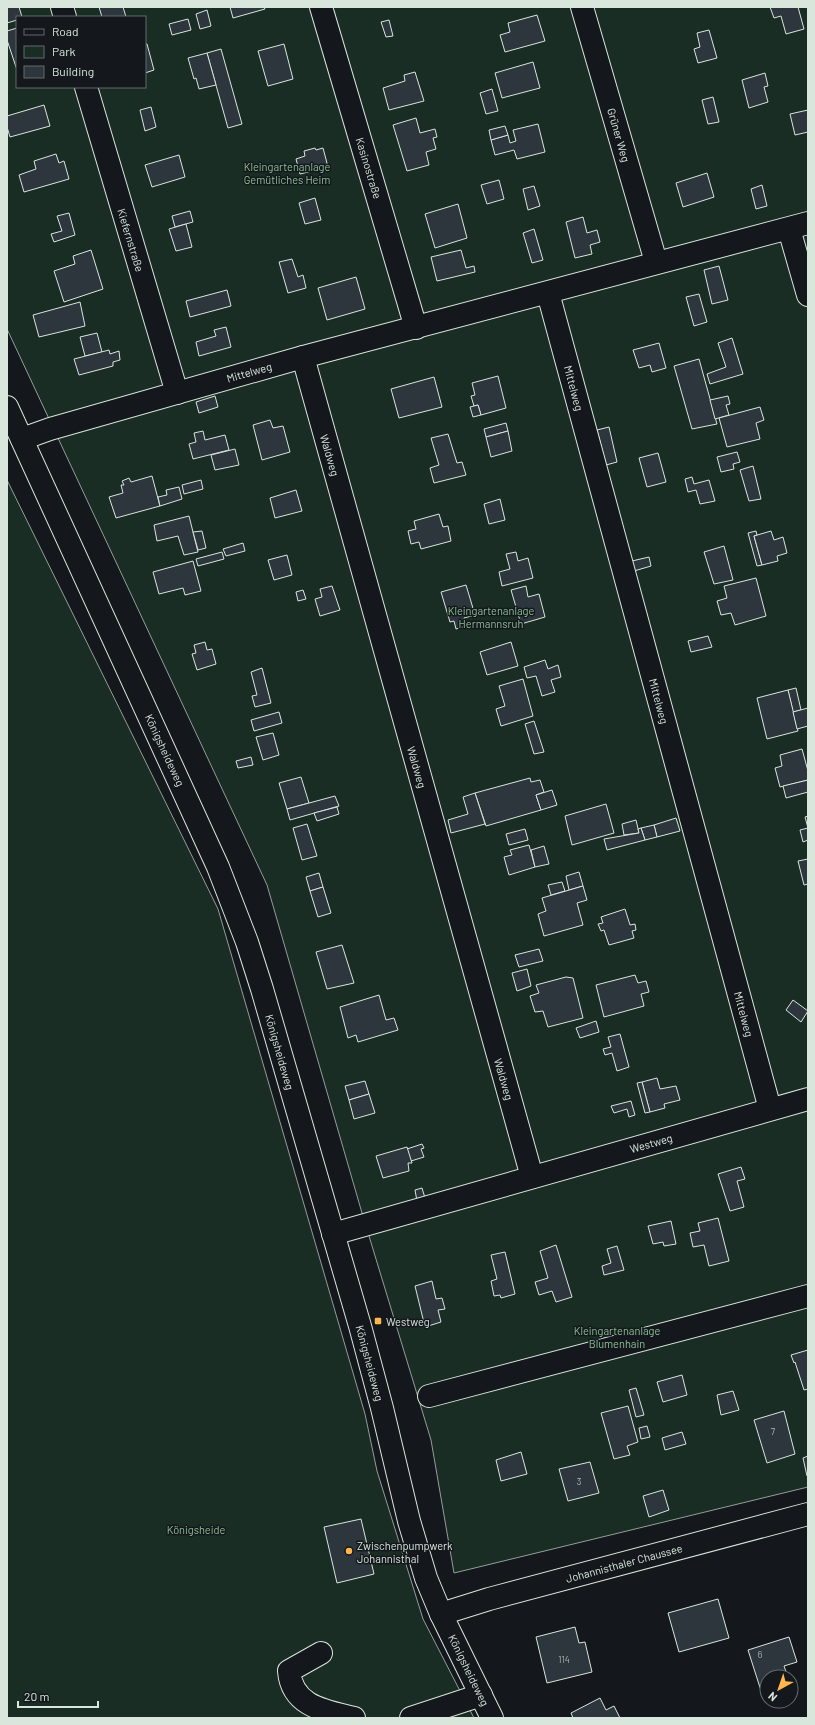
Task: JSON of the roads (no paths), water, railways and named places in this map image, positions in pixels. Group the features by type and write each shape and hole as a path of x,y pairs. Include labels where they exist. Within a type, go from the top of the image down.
{"street":[{"name":"Kasinostraße","path":"321,7 416,328"},
{"name":"Grüner Weg","path":"582,7 656,262"},
{"name":"Kiefernstraße","path":"86,88 177,393"},
{"name":"Mittelweg","path":"22,439 50,429 303,357 548,293 656,262 799,226"},
{"path":"799,226 808,295"},
{"name":"Mittelweg","path":"548,293 770,1109"},
{"name":"Waldweg","path":"303,357 532,1178"},
{"name":"Königsheideweg","path":"7,407 218,867 248,942 382,1408 409,1521 426,1578 441,1614 492,1718"},
{"name":"Westweg","path":"333,1234 808,1099"},
{"path":"429,1396 808,1296"},
{"name":"Johannisthaler Chaussee","path":"441,1614 489,1598 808,1514"},
{"path":"321,1653 289,1671 290,1681 295,1691 309,1705 354,1718"},
{"path":"411,1718 481,1695"}],"place":[{"name":"Westweg","path":"378,1321"},
{"name":"Zwischenpumpwerk Johannisthal","path":"349,1551"}],"park label":[{"name":"Kleingartenanlage Gemütliches Heim","path":"287,172"},
{"name":"Kleingartenanlage Hermannsruh","path":"491,616"},
{"name":"Kleingartenanlage Blumenhain","path":"617,1336"},
{"name":"Königsheide","path":"196,1529"}]}
